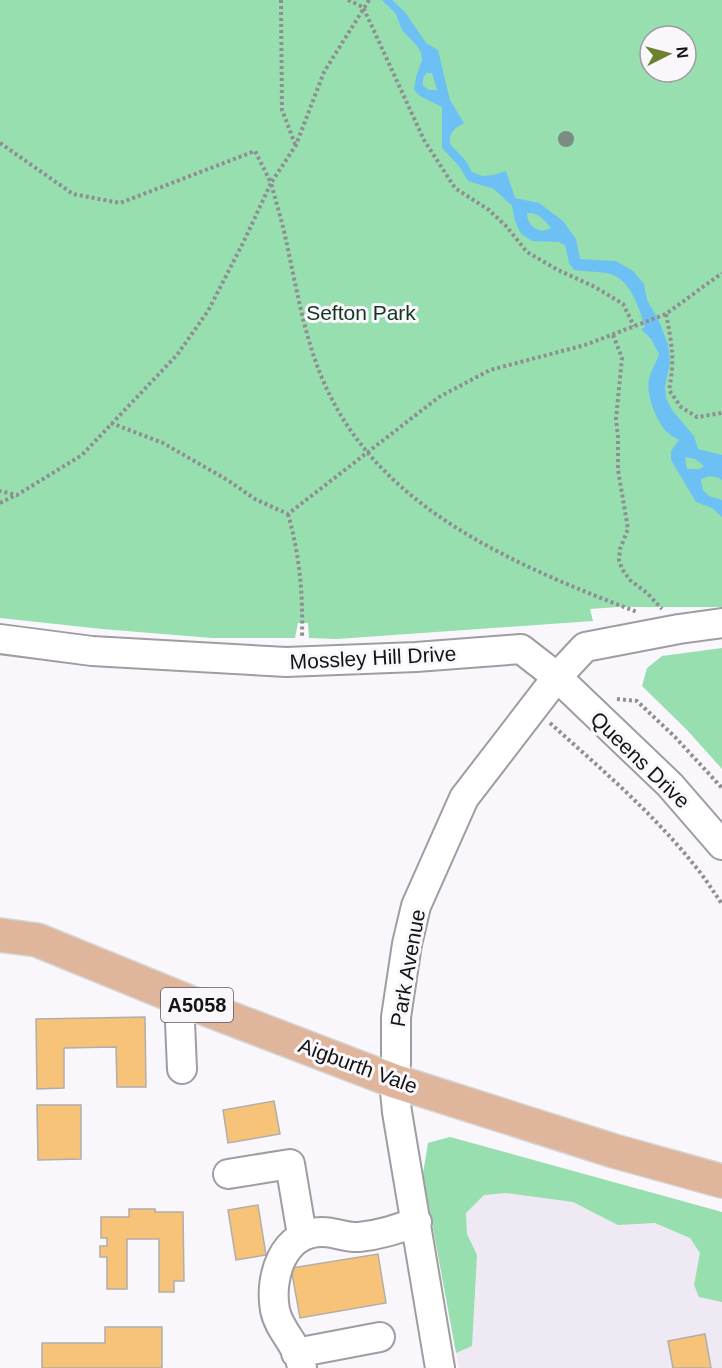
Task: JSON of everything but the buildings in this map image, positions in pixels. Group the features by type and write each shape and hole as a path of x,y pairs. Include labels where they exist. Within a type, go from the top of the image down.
{"main road":[{"name":"Aigburth Vale","path":"0,935 37,940 394,1081 614,1151 722,1181"}],"street":[{"path":"557,677 585,647 722,623"},
{"name":"Mossley Hill Drive","path":"0,639 92,651 302,662 417,657 521,649 557,677"},
{"name":"Park Avenue","path":"440,1368 397,1112 394,1081 396,1017 408,944 416,906 464,798 557,677"},
{"name":"Queens Drive","path":"557,677 670,785 722,845"},
{"path":"183,1069 180,1022 188,1001"},
{"path":"228,1174 290,1164 302,1235"},
{"path":"380,1337 299,1360 275,1310 278,1265 288,1247 302,1235 323,1232 356,1238 384,1234 417,1222"}],"path":[{"path":"281,0 282,110 296,145"},
{"path":"348,0 363,7 424,140 455,188 489,210 506,226 526,252 595,287 622,304 634,326"},
{"path":"0,503 82,455 177,356 208,311 271,183 296,145 324,72 369,0"},
{"path":"0,142 73,194 120,203 255,151 271,183 312,350 334,405 366,454 436,514 497,552 577,589 638,613"},
{"path":"288,514 439,397 490,370 566,351 666,315 722,273"},
{"path":"666,315 673,367 669,390 681,407 697,417 722,413"},
{"path":"613,335 622,358 616,419 618,470 628,529 620,549 619,560 630,580 647,593 679,629"},
{"path":"111,423 163,443 229,481 255,499 288,514 298,548 303,596 302,662"},
{"path":"0,491 17,495"},
{"path":"616,699 637,701 675,737 722,788"},
{"path":"534,708 651,818 694,865 722,904"}],"shaded area":[{"path":"450,1137 722,1212 722,1368 459,1368 423,1174 428,1143"}],"green space":[{"name":"Sefton Park","path":"0,0 722,0 722,607 590,609 593,621 337,639 309,638 308,623 298,623 295,638 212,638 0,618"},
{"path":"722,648 722,769 687,730 642,686 647,668 662,656"},
{"path":"450,1137 722,1212 722,1302 699,1297 694,1285 700,1253 690,1238 655,1223 618,1225 573,1202 506,1193 484,1195 466,1213 467,1234 477,1255 472,1346 456,1353 423,1174 428,1143"}],"water":[{"path":"382,0 392,0 405,12 426,43 438,50 450,100 464,123 453,131 450,144 466,161 472,172 482,176 506,171 515,198 539,203 563,221 576,239 580,259 616,261 633,271 644,284 647,300 668,344 670,362 665,387 666,398 672,410 694,436 698,449 722,455 722,480 711,476 701,480 703,490 709,496 722,500 722,517 712,508 696,502 671,460 671,451 679,440 667,432 659,421 652,406 649,390 650,376 659,354 651,339 641,329 645,327 640,311 627,286 614,275 574,270 569,263 565,245 559,242 532,241 521,234 512,206 494,189 468,181 459,166 442,148 442,107 420,96 414,90 422,60 421,53 402,30 396,14","holes":["426,73 432,73 437,90 429,90 423,86","527,213 537,215 551,228 538,230 531,225","685,457 695,459 704,466 700,469 687,469"]}]}
